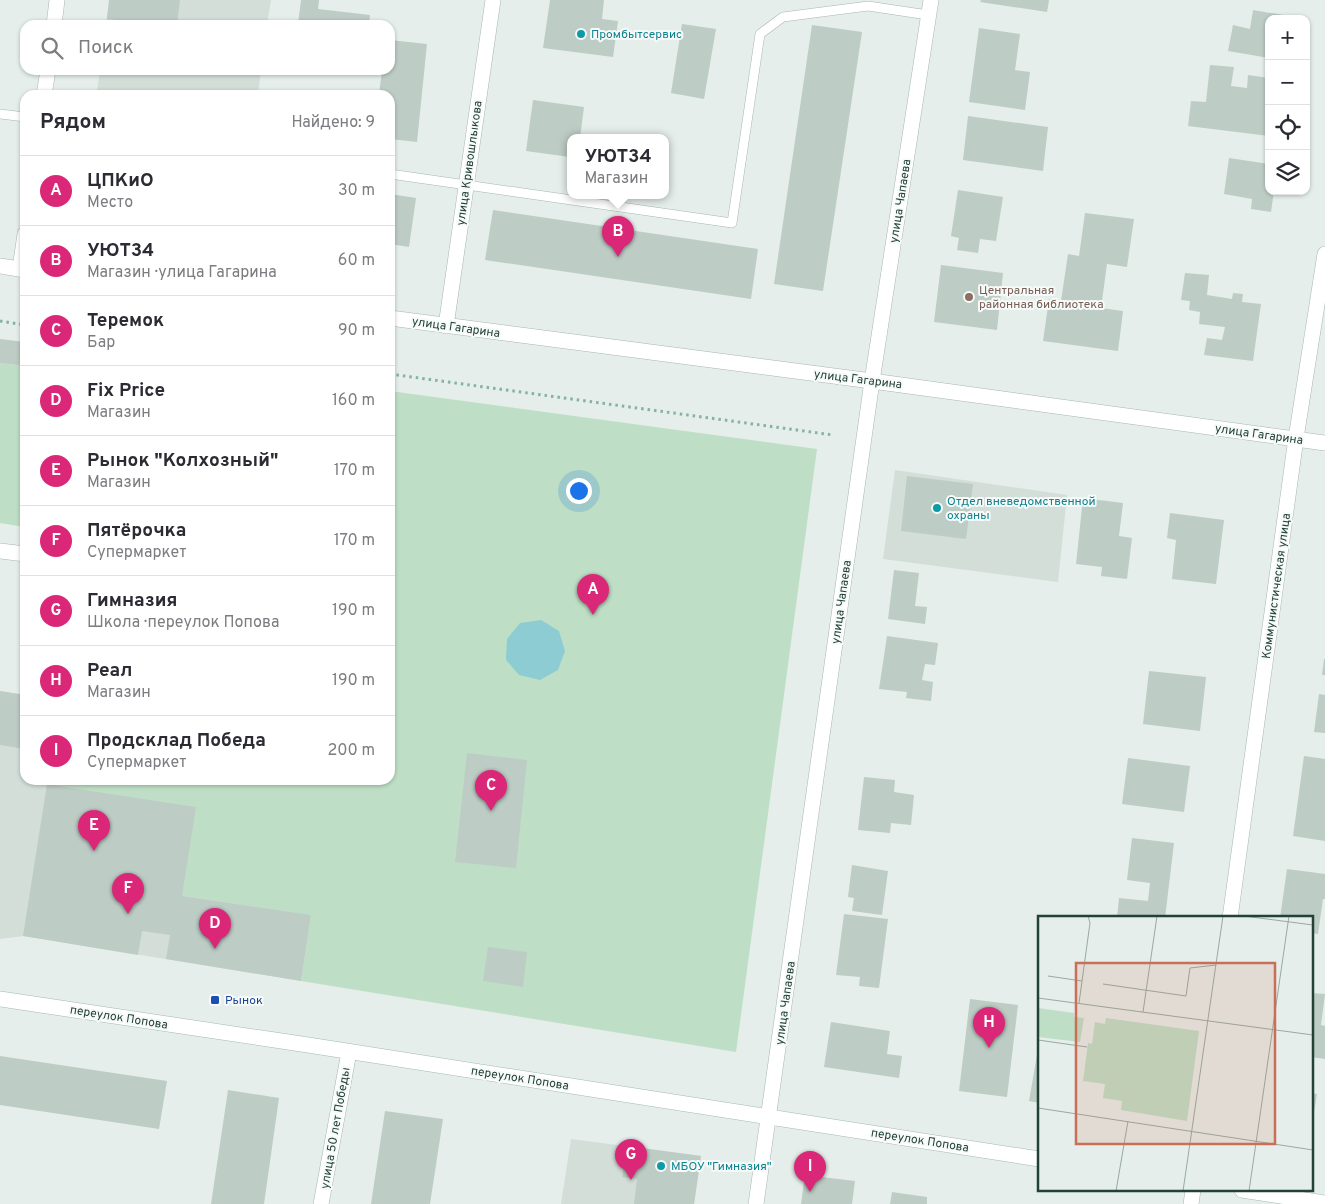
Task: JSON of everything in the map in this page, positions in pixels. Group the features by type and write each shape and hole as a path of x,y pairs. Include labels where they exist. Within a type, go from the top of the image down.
{"street":[{"path":"55,20 57,0"},
{"name":"улица Кривошлыкова","path":"446,326 493,0"},
{"name":"улица Чапаева","path":"756,1204 872,381 929,7"},
{"path":"45,90 47,75"},
{"name":"Коммунистическая улица","path":"1230,916 1296,438 1325,254"},
{"path":"0,266 20,269"},
{"name":"улица Гагарина","path":"395,319 1325,443"},
{"path":"0,551 20,553"},
{"name":"переулок Попова","path":"0,999 1038,1159"},
{"name":"улица 50 лет Победы","path":"322,1204 349,1052"},
{"path":"1255,1192 1325,1203"}],"lane":[{"path":"395,175 732,223 760,34 784,16 868,6 929,7"},
{"path":"0,114 20,116"}],"path":[{"path":"0,321 20,324"},
{"path":"395,375 833,435"}],"shaded area":[{"path":"109,0 271,0 268,20 107,20"},
{"path":"99,75 260,75 259,90 97,90"},
{"path":"895,470 1067,495 1058,582 883,559"},
{"path":"0,691 20,694 20,785 53,785 196,807 311,915 301,981 24,936 0,939"},
{"path":"571,1139 701,1156 694,1204 561,1204"}],"green space":[{"path":"0,363 20,365 20,526 0,523"},
{"path":"395,392 817,449 736,1052 301,981 311,915 182,896 195,807 53,785 395,785"}],"water":[{"path":"541,620 559,631 565,651 558,670 540,680 519,675 506,660 507,639 520,623"}],"building":[{"path":"109,0 180,0 178,20 107,19"},
{"path":"301,0 319,0 318,9 370,15 370,20 298,20"},
{"name":"Промбытсервис","path":"550,0 604,0 602,19 618,21 613,57 543,48"},
{"path":"981,0 1049,0 1047,12 980,2"},
{"path":"1253,10 1283,15 1265,15 1265,57 1228,51 1233,25 1250,29"},
{"path":"682,24 716,29 704,99 671,93"},
{"path":"812,25 862,32 823,291 774,284"},
{"path":"979,28 1020,34 1015,70 1030,72 1025,110 969,102"},
{"path":"395,41 427,44 417,142 395,140 395,90 380,90 381,75 395,75"},
{"path":"1210,65 1234,67 1231,86 1247,88 1248,75 1265,77 1265,136 1188,126 1191,101 1206,102"},
{"path":"533,100 584,107 581,134 567,134 567,157 526,151"},
{"path":"968,116 1048,127 1043,171 963,160"},
{"path":"1229,158 1265,163 1265,195 1273,195 1271,212 1251,209 1252,199 1224,194"},
{"path":"958,190 1003,197 996,241 980,239 978,253 957,250 959,238 951,236"},
{"path":"395,195 416,198 409,247 395,245"},
{"path":"493,210 758,249 751,299 485,260"},
{"path":"1085,213 1134,219 1127,267 1107,264 1101,308 1123,311 1118,351 1043,341 1049,299 1061,301 1068,254 1079,256"},
{"name":"Центральная районная библиотека","path":"941,265 1003,273 997,330 934,322"},
{"path":"1185,273 1209,275 1207,295 1232,299 1233,293 1243,294 1242,302 1261,304 1253,361 1204,355 1207,338 1222,340 1225,327 1199,324 1200,312 1189,310 1190,301 1181,300"},
{"path":"0,339 20,341 20,365 0,363"},
{"name":"Отдел вневедомственной охраны","path":"907,476 973,484 966,539 901,531"},
{"path":"1083,498 1123,503 1119,536 1132,538 1127,579 1101,576 1102,567 1076,564"},
{"path":"1170,513 1224,520 1216,584 1172,579 1176,540 1167,538"},
{"path":"894,570 919,573 915,606 927,607 925,624 888,619"},
{"path":"887,636 938,643 935,665 925,664 922,680 933,682 931,701 906,698 907,692 879,689"},
{"path":"1324,659 1325,675 1322,675"},
{"path":"1149,671 1206,677 1200,731 1143,724"},
{"path":"0,691 20,694 20,748 0,745"},
{"path":"1319,694 1325,695 1325,733 1314,732"},
{"path":"467,753 527,760 516,868 455,862"},
{"path":"1304,756 1325,759 1325,841 1293,836"},
{"path":"1128,758 1190,766 1184,812 1122,804"},
{"path":"864,777 895,780 894,792 914,795 911,825 891,823 890,833 858,830"},
{"path":"47,785 196,807 182,896 311,915 301,981 166,959 170,935 142,931 138,955 23,936"},
{"path":"1132,838 1174,843 1165,916 1117,916 1119,898 1148,901 1150,883 1127,880"},
{"path":"852,865 888,871 882,915 852,911 854,898 848,897"},
{"path":"1287,869 1325,874 1325,899 1323,899 1318,934 1312,933 1312,916 1280,916"},
{"path":"844,914 888,919 879,988 859,986 860,977 836,975"},
{"path":"488,947 527,952 523,987 483,981"},
{"path":"1312,993 1325,994 1321,1025 1325,1026 1325,1059 1312,1057"},
{"path":"970,999 1018,1005 1007,1097 959,1091"},
{"path":"831,1022 890,1031 887,1054 902,1056 899,1078 824,1067"},
{"path":"1038,1049 1038,1103 1029,1101"},
{"path":"0,1056 167,1081 159,1129 0,1105"},
{"path":"228,1090 279,1098 264,1204 211,1204"},
{"path":"1312,1093 1317,1094 1312,1119"},
{"path":"385,1111 443,1119 430,1204 371,1204"},
{"name":"МБОУ \"Гимназия\"","path":"627,1146 701,1156 694,1204 634,1204 637,1179 622,1177"},
{"path":"805,1175 855,1181 852,1204 801,1204"},
{"path":"892,1192 927,1197 927,1204 890,1204"}],"place":[{"name":"Промбытсервис","path":"581,34"},
{"name":"УЮТ34","path":"618,257"},
{"name":"Центральная районная библиотека","path":"969,297"},
{"name":"Отдел вневедомственной охраны","path":"937,508"},
{"name":"ЦПКиО","path":"593,615"},
{"name":"Теремок","path":"491,811"},
{"name":"Рынок \"Колхозный\"","path":"94,851"},
{"name":"Пятёрочка","path":"128,914"},
{"name":"Fix Price","path":"215,949"},
{"name":"Рынок","path":"215,1000"},
{"name":"Реал","path":"989,1048"},
{"name":"МБОУ \"Гимназия\"","path":"661,1166"},
{"name":"Гимназия","path":"631,1180"},
{"name":"Продсклад Победа","path":"810,1192"}]}
